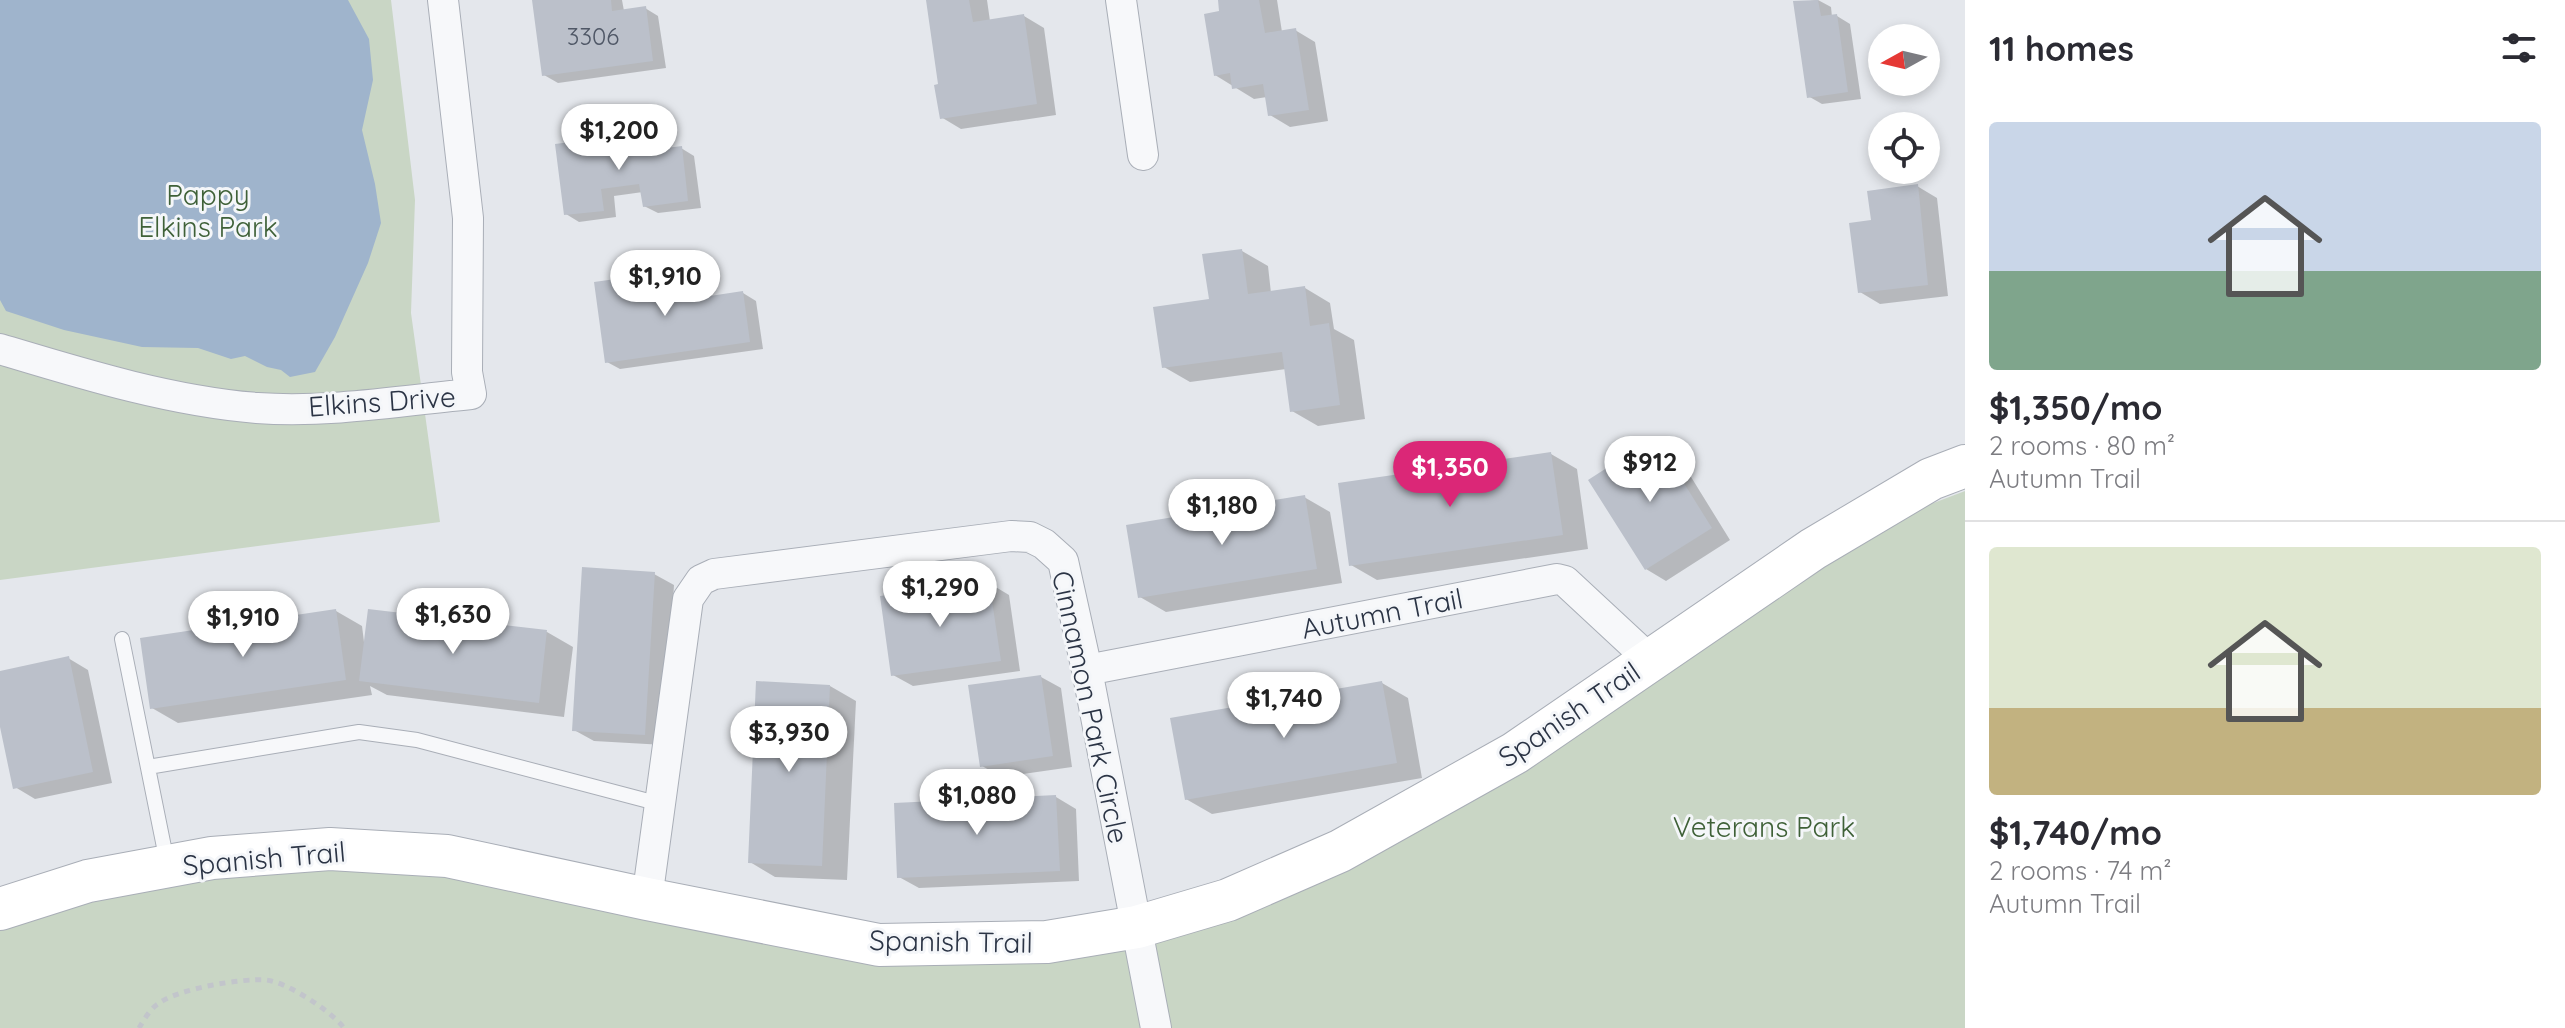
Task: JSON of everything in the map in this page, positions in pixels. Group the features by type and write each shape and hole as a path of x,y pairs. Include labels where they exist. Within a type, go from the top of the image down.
{"street":[{"name":"Elkins Drive","path":"0,349 75,372 205,403 260,408 338,407 471,394 467,372 468,218 443,0"},
{"path":"1121,0 1143,155"},
{"name":"Spanish Trail","path":"0,909 88,881 212,858 330,849 447,856 879,945 1047,942 1137,927 1228,900 1340,851 1515,753 1813,549 1931,479 1965,466"},
{"name":"Cinnamon Park Circle","path":"647,899 688,599 701,580 714,574 1011,536 1030,537 1044,544 1063,561 1156,1028"},
{"name":"Autumn Trail","path":"1087,670 1557,579 1565,581 1649,659"}],"lane":[{"path":"122,639 168,866"},
{"path":"148,767 359,732 417,740 660,804"}],"path":[{"path":"139,1028 156,1005 175,993 269,980 312,1000 344,1028"}],"green space":[{"name":"Pappy Elkins Park","path":"0,0 391,0 415,200 411,313 440,522 0,580"},
{"name":"Veterans Park","path":"1965,491 1965,1028 0,1028 0,914 88,881 447,856 879,945 1228,900 1515,753 1813,549"}],"water":[{"path":"0,0 348,0 369,39 373,80 362,130 381,223 368,263 335,337 315,372 290,377 281,370 245,356 231,359 198,348 142,347 64,330 6,311 0,300"}],"building":[{"path":"532,0 611,0 612,11 646,6 653,61 542,76"},
{"path":"926,0 969,0 973,22 1024,14 1037,104 940,119"},
{"path":"1218,0 1259,0 1265,33 1296,28 1309,110 1268,116 1263,84 1232,89 1230,73 1214,76 1204,14 1219,11"},
{"path":"1818,0 1821,16 1837,14 1848,92 1807,98 1793,1"},
{"path":"648,132 650,150 682,146 688,201 643,207 639,184 601,189 604,211 564,215 555,144"},
{"path":"1918,184 1928,285 1858,293 1849,223 1871,220 1867,191"},
{"path":"1242,249 1248,294 1305,286 1310,326 1329,323 1340,405 1290,412 1282,352 1162,368 1153,307 1209,299 1202,254"},
{"path":"673,271 677,301 743,291 750,342 605,363 594,282"},
{"path":"1655,437 1712,528 1645,570 1588,480"},
{"path":"1551,452 1563,535 1349,566 1338,483"},
{"path":"1305,495 1317,569 1138,598 1126,525"},
{"path":"582,567 655,572 645,735 572,731"},
{"path":"989,581 1001,661 891,676 880,596"},
{"path":"336,609 346,680 150,709 140,638"},
{"path":"368,609 547,630 539,703 359,681"},
{"path":"69,656 93,772 13,789 0,727 0,671"},
{"path":"1041,675 1053,756 980,767 968,685"},
{"path":"756,681 830,685 822,866 748,863"},
{"path":"1382,681 1397,763 1185,800 1170,718"},
{"path":"1056,795 1060,871 897,878 894,803"}]}
